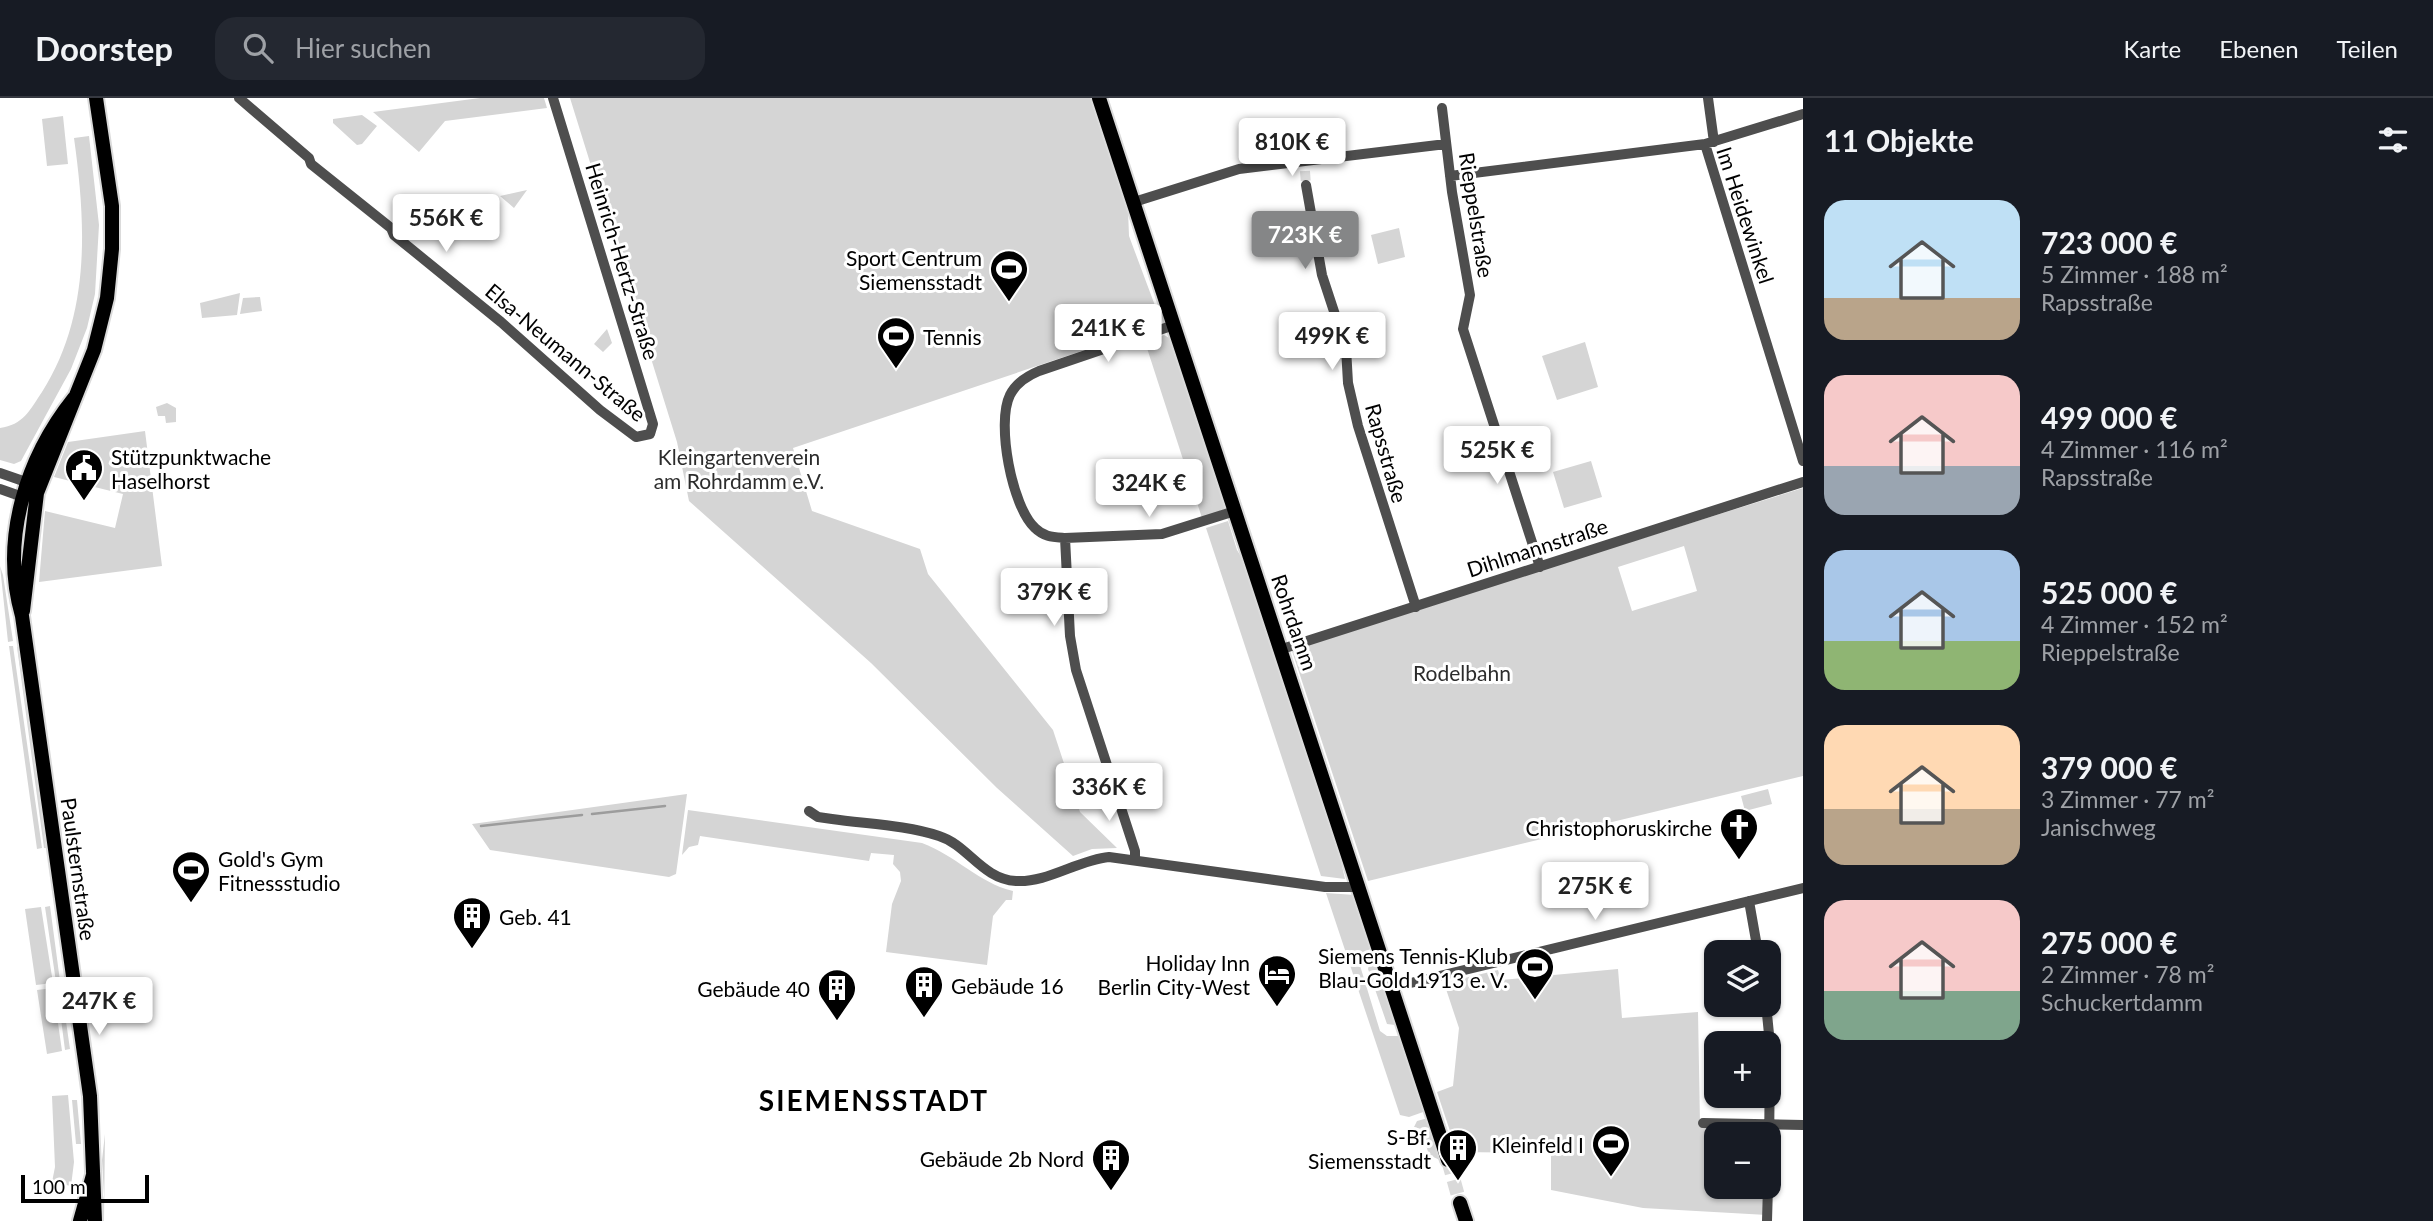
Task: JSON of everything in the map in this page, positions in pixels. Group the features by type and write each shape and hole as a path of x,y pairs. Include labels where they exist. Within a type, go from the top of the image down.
{"main road":[{"name":"Paulsternstraße","path":"22,616 37,493 102,321 111,272 110,185 96,98"},
{"name":"Rohrdamm","path":"1099,98 1394,987 1448,1160"},
{"name":"Paulsternstraße","path":"74,398 55,421 23,489 13,533 12,565 15,597 22,616 90,1096 95,1221"},
{"path":"23,489 37,493"},
{"name":"Paulsternstraße","path":"80,1221 95,1171"},
{"path":"1460,1203 1466,1221"}],"street":[{"name":"Elsa-Neumann-Straße","path":"239,98 309,158 311,164 391,228 394,235 418,251 600,410 636,437 650,434"},
{"name":"Heinrich-Hertz-Straße","path":"553,98 653,424 650,434"},
{"name":"Im Heidewinkel","path":"1708,98 1709,143 1803,461"},
{"name":"Rieppelstraße","path":"1442,108 1469,295 1463,329 1540,568"},
{"path":"1709,143 1803,114"},
{"name":"Im Heidewinkel","path":"1450,176 1709,143"},
{"path":"1134,202 1212,176 1304,166 1446,144"},
{"name":"Rapsstraße","path":"1306,185 1322,275 1346,348 1348,383 1356,418 1416,607"},
{"path":"1174,326 1039,371 1012,391 1006,425 1017,499 1024,516 1037,530 1051,537 1065,538 1161,534 1236,511"},
{"path":"0,473 23,489"},
{"name":"Dihlmannstraße","path":"1282,649 1803,482"},
{"path":"0,489 23,489"},
{"path":"1065,538 1074,662 1135,850 1135,859"},
{"path":"810,811 818,817 832,820 939,836 988,872 1004,880 1030,880 1100,858 1135,859 1324,886 1360,887"},
{"path":"1394,987 1803,888"},
{"path":"1749,901 1756,940"},
{"path":"1767,1017 1771,1122"},
{"path":"1781,1124 1803,1125"},
{"path":"1767,1221 1768,1199"}],"green space":[{"path":"480,98 544,98 547,108 445,121 419,152 373,112"},
{"name":"Kleingartenverein am Rohrdamm e.V.","path":"570,98 1092,98 1128,210 1129,236 1160,319 1159,325 793,448 812,511 920,549 928,574 1053,730 1080,812 1117,848 1092,849 1073,856 997,788 871,663 689,501 677,442"},
{"path":"362,115 377,126 362,144 357,145 333,123 333,119"},
{"path":"63,116 68,164 47,166 42,119"},
{"path":"89,136 99,225 95,294 87,328 71,369 21,461 14,464 0,460 0,428 20,420 30,411 42,392 58,363 77,300 82,236 74,138"},
{"path":"527,190 514,208 500,196"},
{"path":"1399,228 1405,257 1378,264 1371,235"},
{"path":"240,293 237,315 202,318 200,303"},
{"path":"260,297 262,311 240,314 243,298"},
{"path":"607,329 612,343 603,352 594,344"},
{"path":"1164,335 1171,339 1226,505 1225,509 1202,518 1145,342"},
{"path":"1585,342 1598,387 1557,400 1542,356"},
{"path":"167,403 176,408 176,422 166,423 165,416 158,416 156,407"},
{"path":"145,431 162,566 39,582 45,511 115,528 123,494 54,477 68,442"},
{"path":"1591,461 1602,497 1564,508 1553,472"},
{"name":"Rodelbahn","path":"1803,488 1803,776 1368,881 1291,648","holes":["1684,546 1697,591 1632,611 1618,567"]},
{"path":"1228,521 1237,550 1248,568 1335,835 1345,879 1321,876 1206,528"},
{"path":"0,566 13,641 8,642"},
{"path":"9,646 13,646 42,848 37,849"},
{"path":"19,646 46,848 17,647"},
{"path":"1768,789 1772,804 1745,811 1741,796"},
{"path":"687,794 676,874 669,877 490,850 472,824"},
{"path":"688,810 922,843 934,848 989,882 1013,891 1012,900 1006,900 993,916 987,965 886,952 892,904 901,881 900,872 893,864 894,855 871,853 869,861 700,836 698,845 689,847 682,855"},
{"path":"1326,893 1355,895 1372,947 1358,959 1380,1031 1387,1036 1402,1036 1426,1111 1409,1117 1400,1115"},
{"path":"50,906 60,981 56,982 45,907"},
{"path":"41,907 53,983 36,985 25,909"},
{"path":"1376,959 1397,1023 1395,1025 1387,1024 1368,969 1370,961"},
{"path":"1618,969 1622,1018 1698,1012 1700,1123 1704,1123 1704,1199 1768,1199 1767,1215 1643,1208 1551,1190 1551,1153 1457,1152 1437,1092 1453,1086 1459,1028 1444,983 1498,970 1501,980"},
{"path":"61,987 70,1049 65,1050 57,988"},
{"path":"53,988 62,1051 47,1054 37,990"},
{"path":"68,1095 74,1162 71,1186 52,1182 55,1167 52,1096"},
{"path":"72,1100 77,1100 81,1144 76,1144"},
{"path":"1428,1118 1442,1161 1429,1155 1421,1129 1414,1127 1417,1121"},
{"path":"105,1134 104,1221 100,1221 104,1195 102,1160"}],"waterway":[{"path":"592,814 665,806"},
{"path":"481,826 582,815"}],"tunnel":[{"path":"1305,171 1306,185"},
{"path":"1448,1160 1460,1203"}],"place":[{"name":"Sport Centrum Siemensstadt","path":"1009,303"},
{"name":"Tennis","path":"896,370"},
{"name":"Stützpunktwache Haselhorst","path":"84,502"},
{"name":"Christophoruskirche","path":"1739,861"},
{"name":"Gold's Gym Fitnessstudio","path":"191,904"},
{"name":"Geb. 41","path":"472,950"},
{"name":"Siemens Tennis-Klub Blau-Gold 1913 e. V.","path":"1535,1001"},
{"name":"Holiday Inn Berlin City-West","path":"1277,1008"},
{"name":"Gebäude 16","path":"924,1019"},
{"name":"Gebäude 40","path":"837,1022"},
{"name":"Kleinfeld I","path":"1611,1178"},
{"name":"S-Bf. Siemensstadt","path":"1458,1182"},
{"name":"Gebäude 2b Nord","path":"1111,1192"}],"district":[{"name":"SIEMENSSTADT","path":"874,1100"}]}
